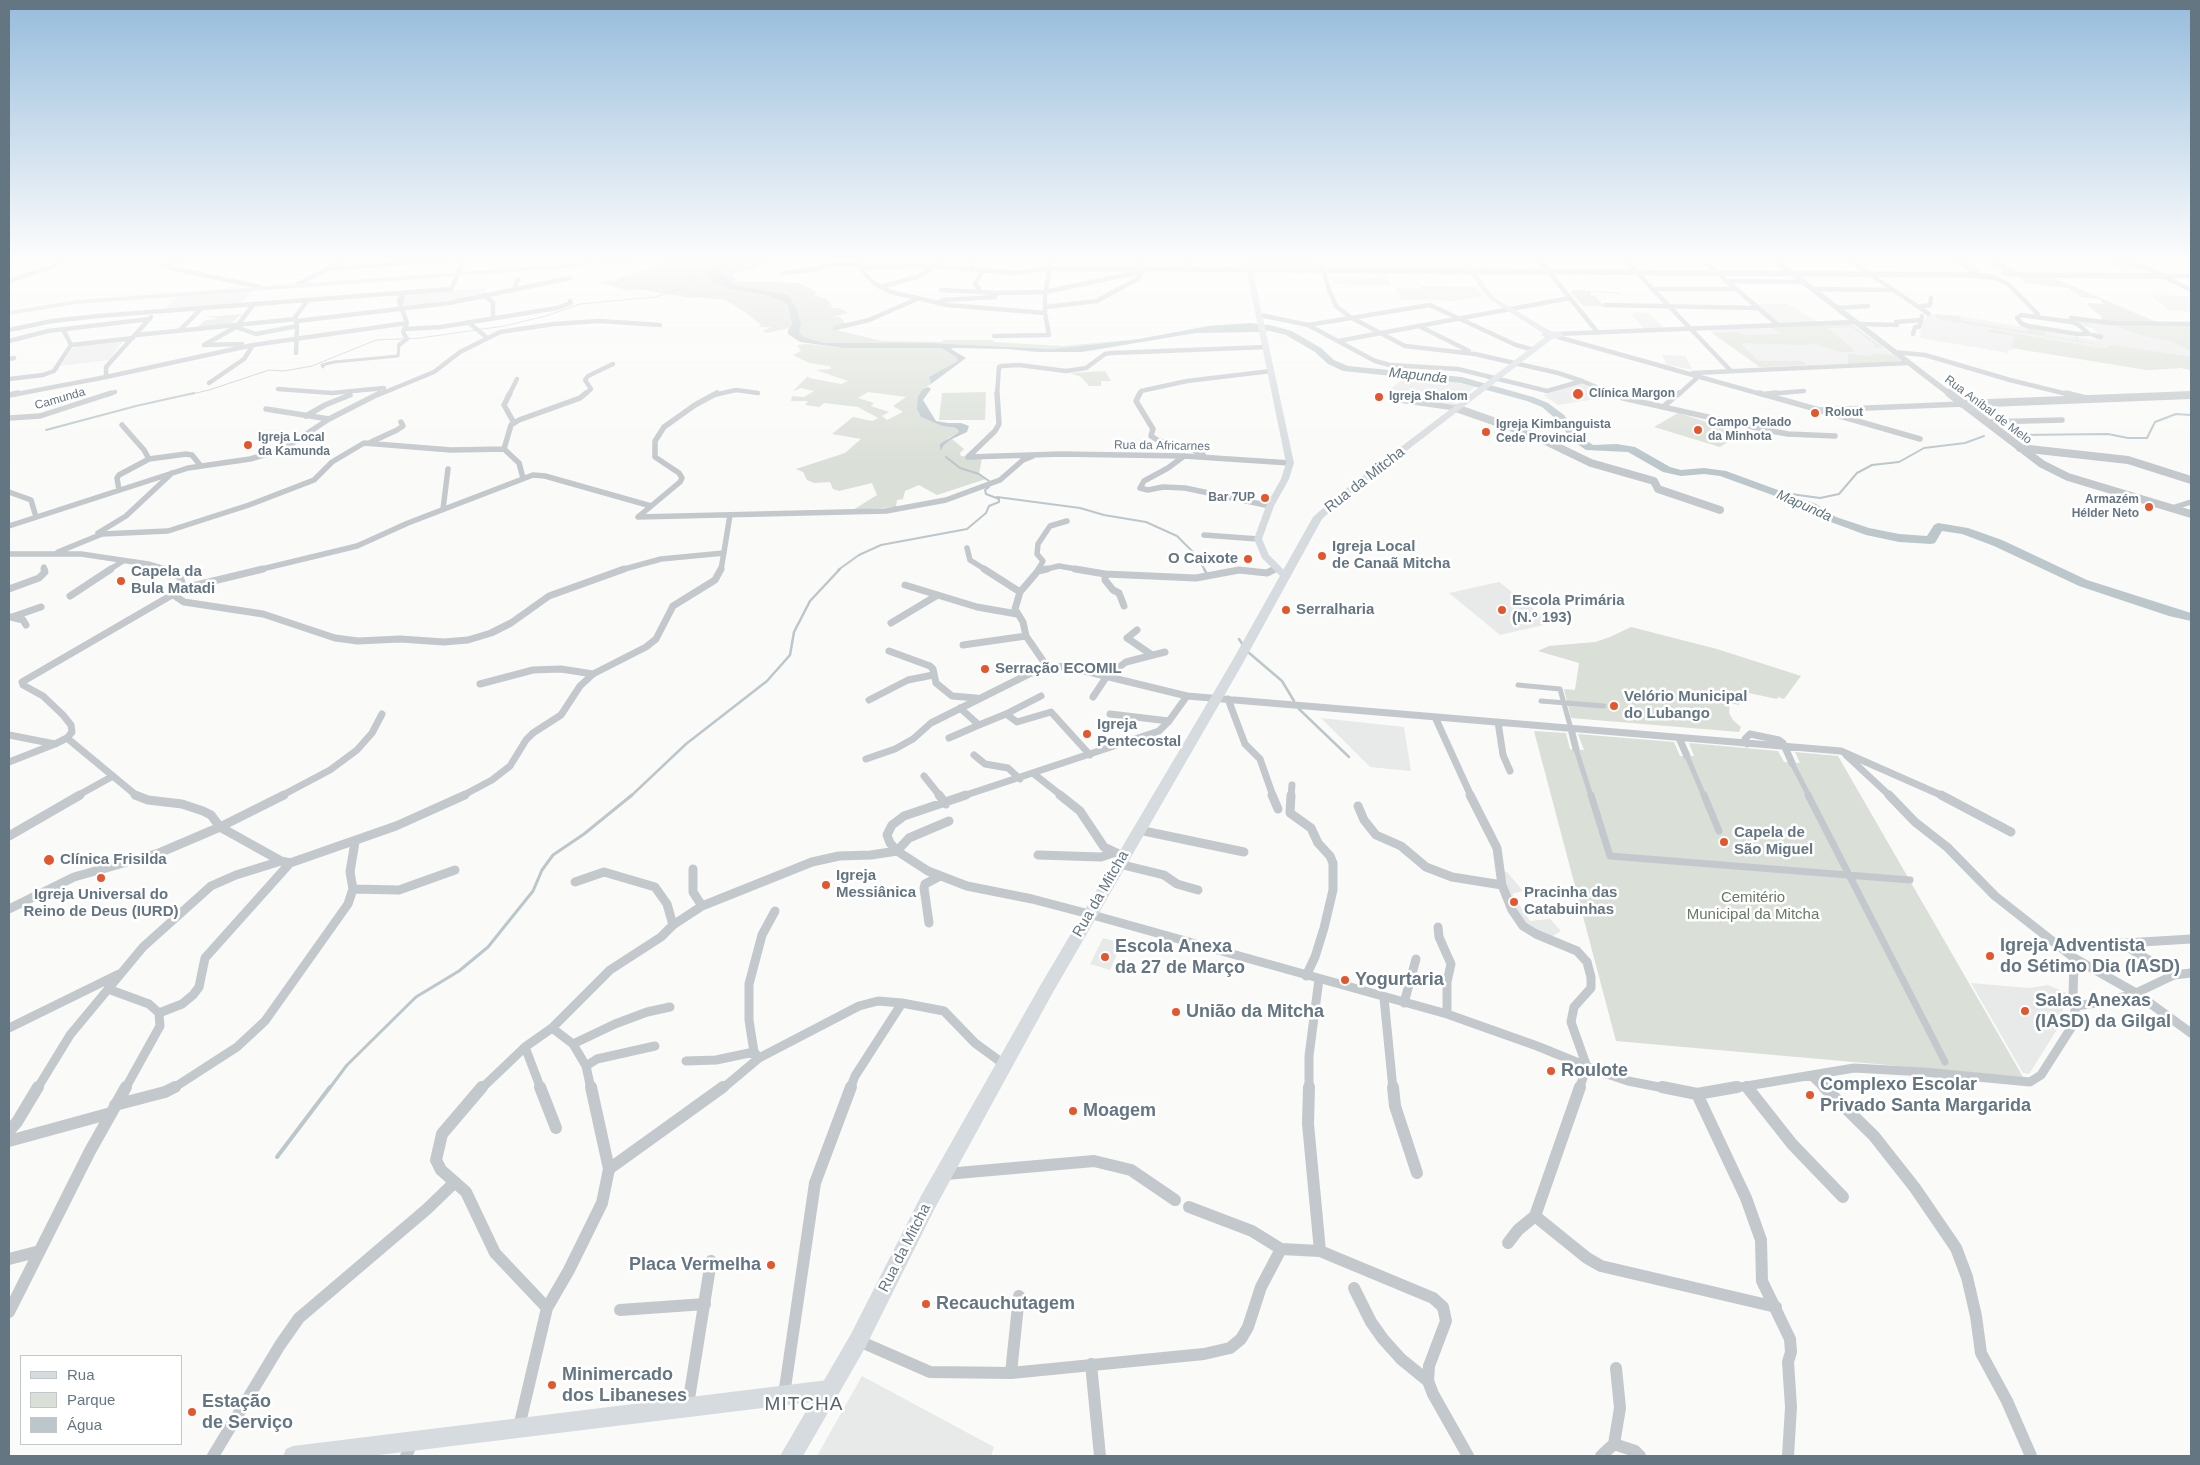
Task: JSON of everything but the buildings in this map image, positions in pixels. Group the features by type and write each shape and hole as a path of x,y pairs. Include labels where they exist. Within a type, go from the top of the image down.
{"main road":[{"path":"1262,326 1290,463 1285,479 1270,506 1258,539 1265,556 1286,577"},
{"path":"1495,379 1554,336 1537,326"},
{"name":"Rua da Mitcha","path":"791,1456 858,1341 944,1174 1006,1065 1118,858 1139,830 1223,699 1246,648 1324,511 1495,379"},
{"path":"293,1456 409,1449 519,1428 828,1390"}],"street":[{"path":"9,330 29,326"},
{"path":"9,341 64,329 87,326"},
{"path":"106,377 106,368 144,326"},
{"path":"9,379 54,371 71,345 181,329 218,326"},
{"path":"235,326 205,346 259,344 402,326"},
{"path":"240,326 256,334 282,326"},
{"path":"296,353 297,326"},
{"path":"323,367 334,362 398,356 399,345 407,339 403,332 405,326"},
{"path":"418,326 444,326"},
{"path":"474,326 486,337"},
{"path":"9,526 172,472 200,465 267,455 296,442 329,420 393,387 434,372 460,352 486,337 515,329 538,326"},
{"path":"835,328 842,326"},
{"path":"994,336 1050,335 1048,326"},
{"path":"1309,326 1383,364 1450,368 1547,391 1582,382"},
{"path":"1368,326 1412,348 1476,354 1516,363 1582,382 1624,398 1788,434 1835,436"},
{"path":"1338,341 1417,326"},
{"path":"1420,326 1476,354"},
{"path":"1477,326 1516,345 1534,350"},
{"path":"1593,326 1598,333"},
{"path":"1688,326 1731,371"},
{"path":"1554,336 1748,326"},
{"name":"Rua Aníbal de Melo","path":"1860,326 2019,448 2048,468 2068,477 2191,514"},
{"path":"1913,334 1915,327 1919,326"},
{"path":"2030,326 2088,334 2080,326"},
{"path":"64,329 71,345"},
{"path":"2092,332 2101,337"},
{"path":"1554,336 1920,439"},
{"path":"9,395 106,377 259,344"},
{"path":"209,383 244,359 253,346"},
{"name":"Rua da Africarnes","path":"1267,347 1111,352 1105,354 1092,366 1066,371 1019,365 999,367 997,394 999,424 968,457 1060,454 1184,456 1290,463"},
{"path":"1894,352 1926,355 2010,380 2088,398"},
{"path":"1686,373 1908,363"},
{"path":"504,450 507,437 514,423 580,398 591,389 585,380 588,376 613,364"},
{"path":"1206,457 1192,449 1159,442 1151,436 1153,429 1136,401 1141,391 1187,381 1271,371"},
{"path":"1663,407 1698,376"},
{"path":"514,423 504,405 517,379"},
{"path":"278,389 332,393 358,392 393,387"},
{"path":"758,393 736,390 719,392 695,405 664,427 655,441 655,458 682,478 680,482 638,517 886,511 946,500 1000,480 1023,460 1033,456"},
{"path":"1760,394 1804,391"},
{"name":"Camunda","path":"9,418 40,416 116,392"},
{"path":"306,416 325,405 358,392"},
{"path":"1819,410 2191,395"},
{"path":"1392,399 1431,406 1456,408 1533,436 1591,463 1654,481 1658,489 1720,510"},
{"path":"266,409 329,420"},
{"path":"1986,422 2062,420"},
{"path":"92,537 108,534 153,533 184,527 314,480 319,477 325,468 343,454 397,430 403,426 401,422"},
{"path":"122,425 149,458"},
{"path":"370,442 451,450 504,450 519,463 523,478"},
{"path":"2019,448 2128,460 2191,480"},
{"path":"119,490 116,478 149,458 190,454 200,465"},
{"path":"1184,456 1168,468 1144,481 1140,488 1148,490 1162,487 1185,488 1270,506"},
{"path":"443,509 448,469"},
{"path":"58,552 92,537 126,516 172,472"},
{"path":"9,762 55,744 67,738 72,732 71,725 42,696 23,685 22,682 184,588 346,549 523,478 545,476 651,506"},
{"path":"9,492 31,500 36,517"},
{"path":"2172,508 2191,502"},
{"path":"9,1131 17,1122 70,1035 121,973 143,947 211,886 236,875 355,842 464,795 492,780 510,766 526,740 533,733 561,715 580,686 593,674 646,647 656,639 673,606 715,580 720,573 730,516"},
{"path":"9,517 20,522"},
{"path":"1048,668 1026,636 1023,622 1015,609 1020,592 1038,571 1043,561 1037,554 1038,544 1050,526 1067,521"},
{"path":"1204,535 1258,539"},
{"path":"968,548 970,560 1020,592"},
{"path":"9,554 58,552 100,556 148,564 168,570 180,577 184,588"},
{"path":"172,594 184,602 263,614 335,638 358,641 400,639 444,642 468,640 491,633 511,624 549,596 632,566 661,559 724,553"},
{"path":"70,596 123,561"},
{"path":"1038,571 1059,566 1105,574 1196,578 1238,570 1267,573 1277,568"},
{"path":"9,589 39,578 45,572 44,568"},
{"path":"1105,574 1105,580 1119,594 1124,606"},
{"path":"905,586 976,607 1017,614"},
{"path":"891,623 936,596"},
{"path":"10,617 41,607"},
{"path":"10,617 22,620 26,625"},
{"path":"1137,630 1128,638 1152,655"},
{"path":"963,645 1026,636"},
{"path":"889,651 925,663 933,669 933,675 940,688 952,696 978,698"},
{"path":"1093,696 1107,676 1126,662 1165,652"},
{"path":"866,759 895,749 932,723 978,698 1031,674 1048,668 1064,666 1187,696 1747,744 1746,735 1754,734 1779,740 1785,747 1945,1062"},
{"path":"480,684 534,670 562,670 593,674"},
{"path":"870,700 908,680 933,675"},
{"path":"1518,685 1560,689 1576,750 1610,856 1910,880"},
{"path":"948,738 1006,714 1041,696"},
{"path":"1187,696 1169,721 1159,731 897,819 888,835 890,843 897,851 928,871 966,886 1089,914 1384,998 1447,1014 1628,1081 1697,1094 1854,1068 1924,1072 2030,1082 2040,1075 2072,1028 2076,1006 2073,996 2074,958"},
{"path":"1223,699 1244,744 1260,759 1278,809"},
{"path":"1541,701 1604,706"},
{"path":"960,708 979,725"},
{"path":"1006,714 1017,722 1051,712 1090,755"},
{"path":"9,909 74,877 159,853 220,827 330,770 357,750 372,733 382,714"},
{"path":"1110,714 1169,721"},
{"path":"1435,717 1459,774 1497,848 1502,885 1512,910 1523,926 1536,934 1577,951 1586,962 1591,977 1591,988 1574,1007 1571,1022 1587,1067 1535,1216 1518,1230 1508,1243"},
{"path":"1498,722 1502,755 1510,771"},
{"path":"9,735 55,744"},
{"path":"67,738 136,796 148,800 182,804 203,811 211,815 220,827 286,862"},
{"path":"1679,738 1719,831"},
{"path":"1785,747 1841,750 1925,787 2011,832"},
{"path":"1841,750 1872,777 1915,822 1947,847 1995,896 2074,958 2136,993 2191,1033"},
{"path":"974,755 985,764 1008,768 1020,779"},
{"path":"1034,774 1080,811 1104,847 1118,858"},
{"path":"9,836 113,776"},
{"path":"924,776 946,804"},
{"path":"1292,785 1290,812 1296,819 1312,828 1318,843 1330,856 1333,863 1333,890 1324,928 1316,957 1306,976"},
{"path":"1358,806 1364,820 1376,835 1401,846 1426,867 1452,877 1502,885"},
{"path":"547,1308 495,1253 466,1192 441,1170 436,1160 442,1134 476,1093 525,1047 552,1028 610,970 661,937 673,924 702,906 812,862 839,856 872,856 897,851 907,840 949,822"},
{"path":"1139,830 1244,852"},
{"path":"9,1141 165,1092 178,1086 237,1047 253,1034 265,1021 286,988 342,913 352,889 350,872 355,842"},
{"path":"1038,855 1118,858 1164,875 1176,884 1198,890"},
{"path":"159,1014 182,1004 193,995 199,987 204,958 238,923 286,862"},
{"path":"692,869 693,892 702,906"},
{"path":"352,889 399,890 455,870"},
{"path":"575,882 604,872 656,887 667,904 673,924"},
{"path":"929,923 924,888 925,884 940,876"},
{"path":"757,1055 749,1020 749,984 762,935 775,911"},
{"path":"1438,927 1439,937 1450,964 1447,1014"},
{"path":"2065,950 2092,945 2191,939"},
{"path":"2122,944 2174,974"},
{"path":"1404,1003 1416,959"},
{"path":"9,1028 121,973"},
{"path":"2076,1006 2109,1001 2136,993 2174,974 2191,973"},
{"path":"1318,979 1309,1056 1308,1124 1320,1251"},
{"path":"9,1312 90,1151 160,1026 159,1014 149,1004 108,990"},
{"path":"1384,998 1396,1106 1417,1173"},
{"path":"609,1169 707,1101 757,1055 859,1006 878,1002 902,1003 944,1012 975,1043 1006,1065"},
{"path":"784,1396 815,1183 855,1076 902,1003"},
{"path":"573,1044 615,1024 647,1012 670,1007"},
{"path":"519,1428 547,1308 569,1270 602,1204 609,1169 586,1066 573,1044 552,1028"},
{"path":"586,1066 618,1053 655,1046"},
{"path":"525,1047 556,1128"},
{"path":"686,1061 716,1060 757,1055"},
{"path":"1812,1076 1874,1136 1915,1188 1956,1248 1967,1278 1976,1316 1981,1352 2007,1400 2031,1456"},
{"path":"1748,1087 1792,1144 1843,1197"},
{"path":"1697,1094 1746,1198 1760,1240 1762,1281 1790,1339 1791,1352 1788,1362 1791,1407 1788,1456"},
{"path":"944,1174 1094,1161 1131,1170 1175,1200"},
{"path":"213,1456 299,1318 427,1209 455,1182"},
{"path":"1189,1207 1252,1231 1281,1249 1320,1251 1434,1298 1443,1307 1446,1322 1429,1366 1428,1381 1433,1394 1468,1456"},
{"path":"1535,1216 1587,1258 1601,1266 1776,1307"},
{"path":"858,1341 930,1372 1011,1373 1204,1354 1230,1348 1241,1339 1248,1327 1261,1287 1281,1249"},
{"path":"9,1259 40,1251"},
{"path":"688,1408 712,1261"},
{"path":"1354,1288 1371,1322 1383,1339 1400,1359 1428,1381"},
{"path":"1011,1373 1019,1296"},
{"path":"620,1310 705,1304"},
{"path":"1091,1364 1100,1456"},
{"path":"1601,1456 1614,1444 1620,1408 1616,1368"},
{"path":"1614,1444 1635,1451 1640,1456"}],"shaded area":[{"path":"1642,326 1662,326 1664,328 1644,329"},
{"path":"1770,326 1855,326 1901,361 1760,367 1707,329"},
{"path":"1921,326 2018,326 2095,340 2100,335 2090,326 2191,328 2191,370 2181,368 2147,370 2012,348 2013,351 2008,350 2008,353 1920,338"},
{"path":"123,341 109,360 61,366 74,346"},
{"path":"1662,355 1685,356 1693,370 1667,365"},
{"path":"1406,377 1454,382 1475,387 1451,406 1389,390"},
{"name":"Clínica Margon","path":"1580,383 1614,396 1558,405 1543,395"},
{"name":"Escola Primária (N.º 193)","path":"1499,582 1552,623 1500,635 1449,593"},
{"path":"1321,718 1404,727 1411,771 1370,767"},
{"name":"Pracinha das Catabuinhas","path":"1503,871 1507,872 1523,891 1512,894 1530,921 1550,919 1561,931 1551,937 1525,924 1514,910"},
{"name":"Escola Anexa da 27 de Março","path":"1103,938 1122,943 1110,970 1090,964"},
{"name":"Salas Anexas (IASD) da Gilgal","path":"1971,983 2029,988 2048,985 2067,993 2058,1028 2029,1074 2023,1073"},
{"path":"862,1376 994,1447 991,1456 817,1456"}],"green space":[{"path":"790,326 767,333 762,331 771,327 760,327"},
{"path":"796,326 839,326 832,329 882,341 943,342 943,340 993,340 993,342 1062,346 1139,339 1053,349 931,343 826,343 803,337 798,332"},
{"path":"1855,326 1884,348 1873,347 1875,345 1853,328 1847,327 1828,328 1853,349 1854,352 1841,352 1817,345 1819,344 1817,343 1805,345 1740,343 1758,361 1801,361 1807,365 1760,367 1712,333 1738,332 1743,335 1781,334 1771,327"},
{"path":"1982,326 1996,326 2022,331 2027,331 2028,328 2046,332 2046,335 2075,340 2075,336 2078,337 2078,340 2104,346"},
{"path":"2117,326 2188,326 2191,328 2191,351 2170,341 2140,335"},
{"path":"1989,329 2100,348 2108,348 2108,345 2112,345 2191,357 2191,370 2181,368 2147,370 2012,348 2014,336 1988,332"},
{"path":"807,344 843,348 941,348 956,357 958,361 930,377 931,384 923,389 918,409 921,417 942,426 956,428 959,432 948,438 944,445 952,439 964,449 960,453 961,456 982,458 979,474 986,479 937,495 919,485 905,491 903,499 897,500 896,507 853,510 877,495 872,483 839,491 833,489 830,482 814,483 807,480 803,472 796,469 845,453 861,439 832,434 853,417 872,421 878,418 858,407 824,403 819,407 805,405 808,401 791,401 792,396 804,397 814,391 801,388 793,391 808,376 809,378 841,384 848,381 816,370 831,369 830,366 809,363 793,355 801,351 797,345","holes":["868,392 906,397 893,406 903,412 887,420 882,416 889,412 871,406 874,403 858,398"]},
{"path":"1848,354 1870,356 1875,354 1894,355 1901,361 1848,364"},
{"path":"1105,371 1111,381 1101,381 1101,386 1089,386 1081,377 1070,373"},
{"path":"986,392 985,420 939,420 942,393"},
{"name":"Campo Pelado da Minhota","path":"1678,413 1743,433 1720,447 1654,427"},
{"path":"1631,627 1717,649 1801,676 1784,699 1739,691 1739,705 1730,703 1729,713 1733,720 1741,727 1739,732 1571,718 1564,689 1575,690 1579,663 1538,651 1549,646 1595,642"},
{"name":"Cemitério Municipal da Mitcha","path":"1534,731 1566,733 1570,749 1584,750 1578,734 1674,742 1680,756 1694,756 1689,743 1778,751 1784,762 1800,763 1795,752 1838,756 2023,1077 1616,1041"}],"water":[{"path":"790,326 800,326 799,332 803,337 826,343 931,343 1053,349 1139,339 1206,326 1259,326 1260,332 1196,333 1082,352 952,348 966,358 931,384 929,377 958,361 956,357 941,348 843,348 800,342 788,334"},
{"path":"928,387 931,389 923,400 936,421 961,423 969,426 967,432 952,439 940,451 940,444 959,432 956,428 942,426 921,417 917,409 918,397 923,389"}],"waterway":[{"path":"188,395 269,370 284,371 312,366 376,340 420,338 501,326"},
{"name":"Mapunda","path":"1245,327 1270,328 1289,333 1318,350 1331,362 1346,369 1462,380 1530,399 1545,405 1560,417 1577,439 1590,448 1617,447 1631,449 1667,470 1681,473 1704,471 1722,473 1812,506 1832,519 1866,531 1899,538 1931,540 1938,527 1964,531 1998,543 2083,583 2191,617"},
{"path":"46,430 194,393"},
{"path":"2020,435 2108,434 2128,438 2147,438 2155,422 2176,414 2191,415"},
{"path":"1769,491 1820,498 1839,494 1857,473 1872,465 1899,462 1924,448 1965,443 1984,436"},
{"path":"946,457 960,468 979,474 989,481"},
{"path":"838,570 859,555 881,545 967,529 986,513 989,506 999,502 999,499 986,494 985,490 989,487"},
{"path":"997,497 1080,508 1104,515 1146,522 1177,536 1194,553 1205,570"},
{"path":"631,796 686,744 767,681 790,655 794,632 810,601 840,569"},
{"path":"1204,569 1207,574"},
{"path":"1239,639 1243,645"},
{"path":"1248,652 1282,681 1294,701"},
{"path":"1299,709 1349,757"},
{"path":"329,1089 347,1065 416,997 459,971 488,947 533,891 542,870 553,855 584,834 632,795"},
{"path":"277,1157 330,1087"}],"place":[{"name":"Clínica Margon","path":"1578,394"},
{"name":"Igreja Shalom","path":"1379,397"},
{"name":"Rolout","path":"1815,413"},
{"name":"Campo Pelado da Minhota","path":"1698,430"},
{"name":"Igreja Kimbanguista Cede Provincial","path":"1486,432"},
{"name":"Igreja Local da Kamunda","path":"248,445"},
{"name":"Bar 7UP","path":"1265,498"},
{"name":"Armazém Hélder Neto","path":"2149,507"},
{"name":"Igreja Local de Canaã Mitcha","path":"1322,556"},
{"name":"O Caixote","path":"1248,559"},
{"name":"Capela da Bula Matadi","path":"121,581"},
{"name":"Serralharia","path":"1286,610"},
{"name":"Escola Primária (N.º 193)","path":"1502,610"},
{"name":"Serração ECOMIL","path":"985,669"},
{"name":"Velório Municipal do Lubango","path":"1614,706"},
{"name":"Igreja Pentecostal","path":"1087,734"},
{"name":"Capela de São Miguel","path":"1724,842"},
{"name":"Clínica Frisilda","path":"49,860"},
{"name":"Igreja Universal do Reino de Deus (IURD)","path":"101,878"},
{"name":"Igreja Messiânica","path":"826,885"},
{"name":"Pracinha das Catabuinhas","path":"1514,902"},
{"name":"Igreja Adventista do Sétimo Dia (IASD)","path":"1990,956"},
{"name":"Escola Anexa da 27 de Março","path":"1105,957"},
{"name":"Yogurtaria","path":"1345,980"},
{"name":"Salas Anexas (IASD) da Gilgal","path":"2025,1011"},
{"name":"União da Mitcha","path":"1176,1012"},
{"name":"Roulote","path":"1551,1071"},
{"name":"Complexo Escolar Privado Santa Margarida","path":"1810,1095"},
{"name":"Moagem","path":"1073,1111"},
{"name":"Placa Vermelha","path":"771,1265"},
{"name":"Recauchutagem","path":"926,1304"},
{"name":"Minimercado dos Libaneses","path":"552,1385"},
{"name":"Estação de Serviço","path":"192,1412"}],"district":[{"name":"MITCHA","path":"804,1405"}]}
